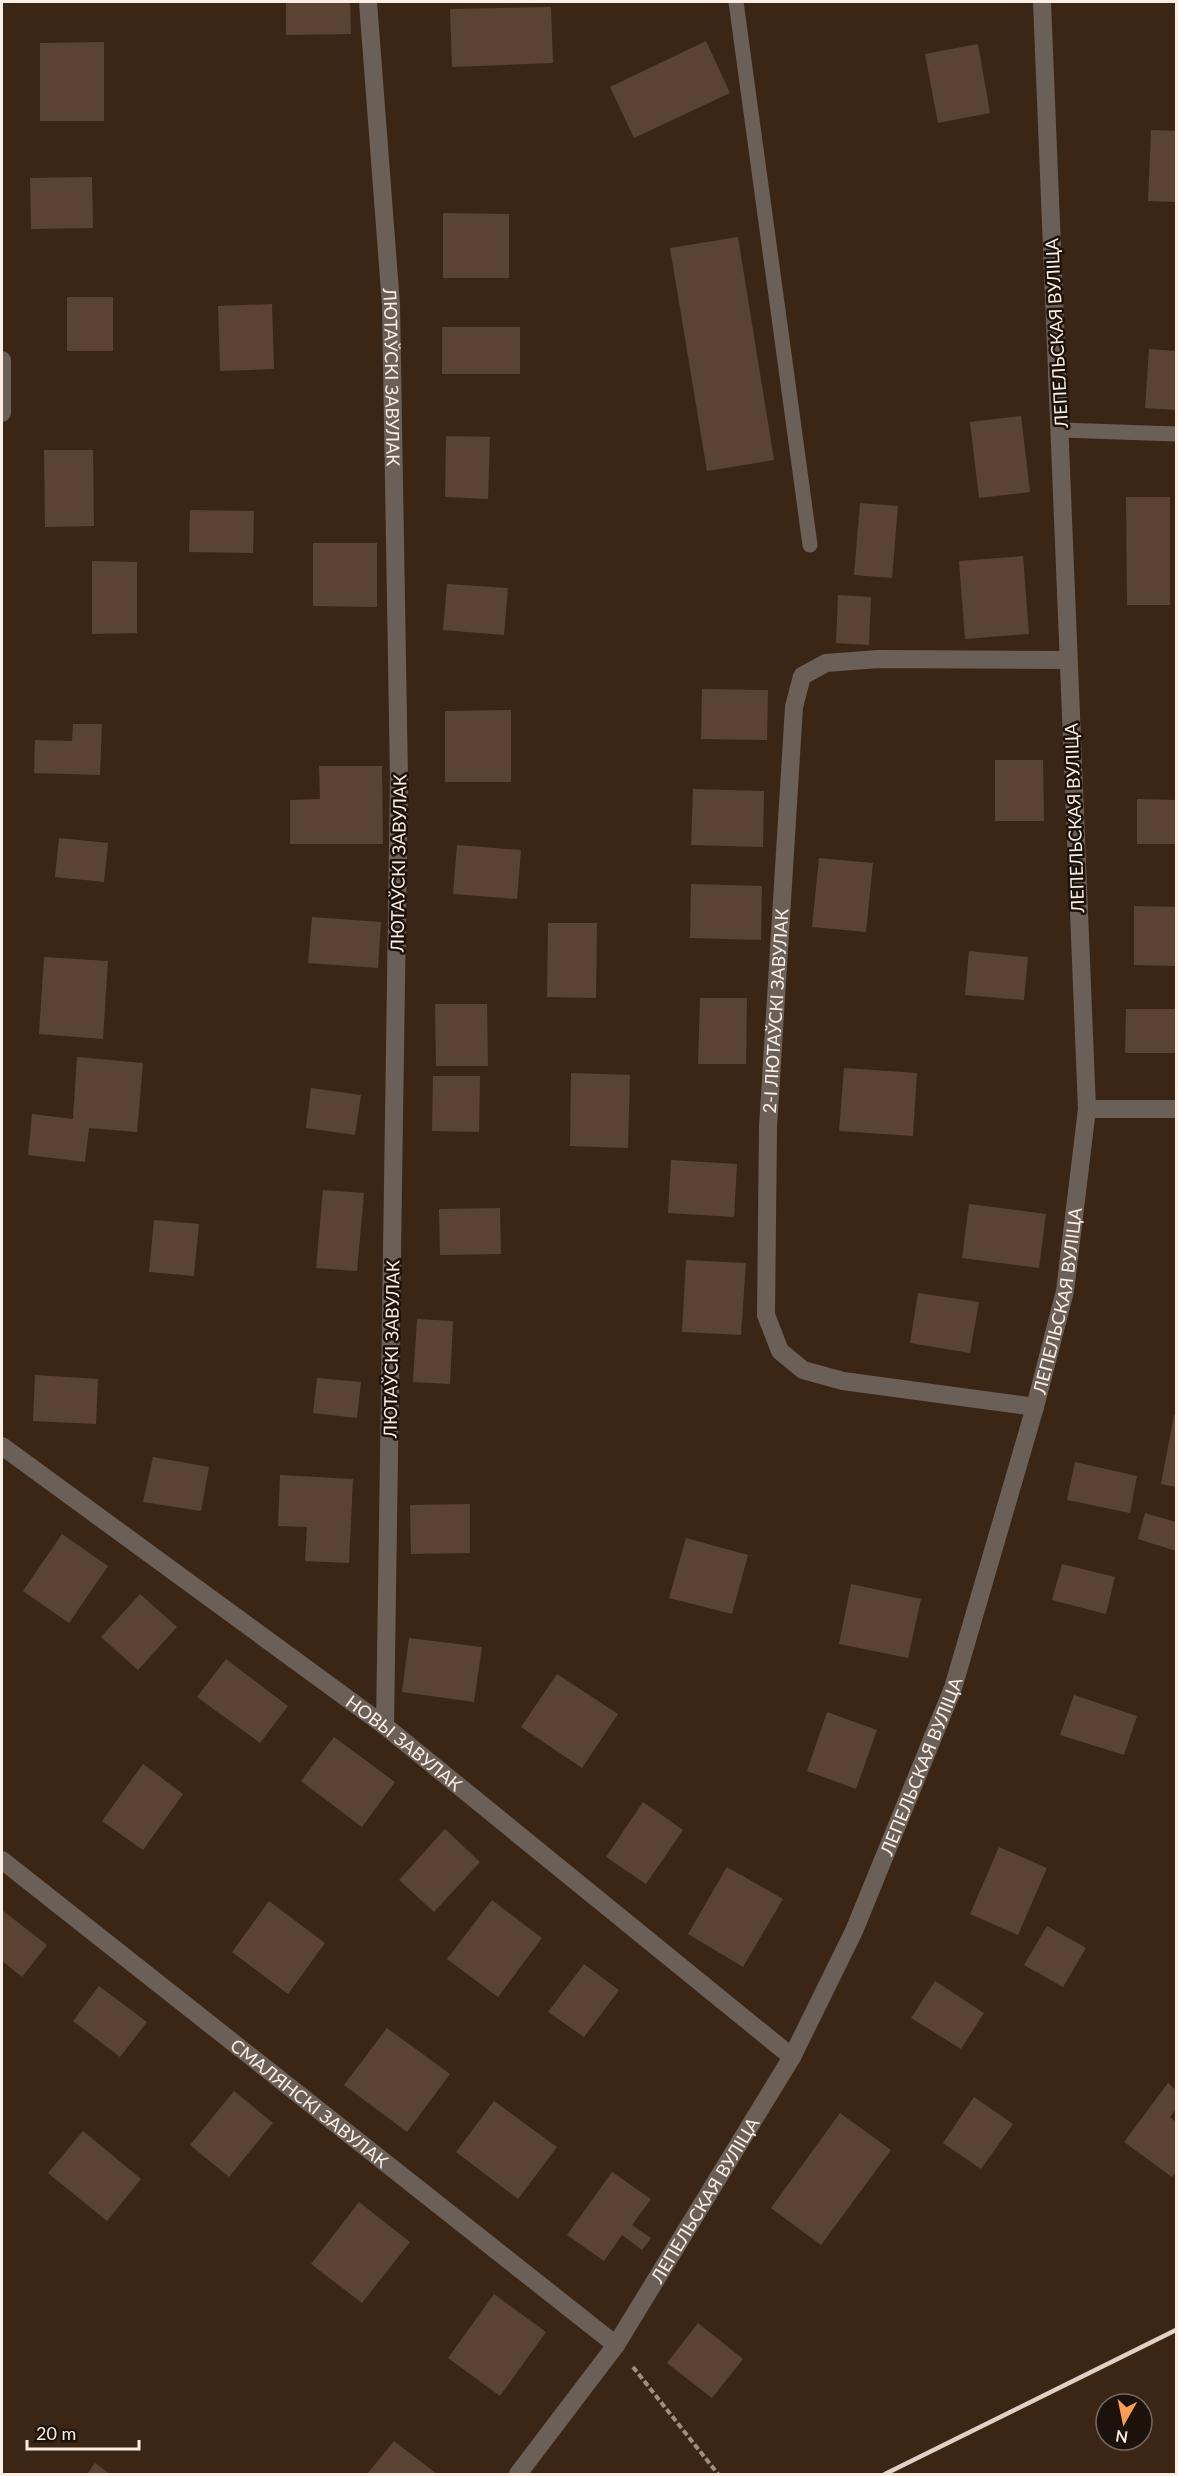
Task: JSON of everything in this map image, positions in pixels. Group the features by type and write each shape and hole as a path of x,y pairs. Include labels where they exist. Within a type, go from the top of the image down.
{"street":[{"name":"ЛЮТАЎСКІ ЗАВУЛАК","path":"368,2 391,305 399,779 385,1726"},
{"name":"ЛЕПЕЛЬСКАЯ ВУЛІЦА","path":"518,2475 616,2345 792,2056 854,1931 952,1689 1035,1407 1065,1291 1087,1109 1042,2"},
{"path":"2,360 2,413"},
{"name":"2-І ЛЮТАЎСКІ ЗАВУЛАК","path":"1035,1407 843,1381 804,1370 780,1351 766,1315 768,1127 794,707 802,676 826,663 878,659 1067,660"},
{"path":"1087,1109 1176,1109"},
{"name":"НОВЫ ЗАВУЛАК","path":"2,1446 385,1726 792,2056"},
{"name":"СМАЛЯНСКІ ЗАВУЛАК","path":"2,1860 616,2345"}],"lane":[{"path":"736,2 810,545"},
{"path":"1061,430 1176,434"}],"path":[{"path":"616,2345 718,2475"}],"building":[{"path":"286,2 350,2 351,34 286,35"},
{"path":"551,7 553,63 452,67 450,9"},
{"path":"706,41 730,93 634,138 610,87"},
{"path":"104,42 104,121 40,121 40,43"},
{"path":"978,44 990,113 938,123 925,54"},
{"path":"1151,130 1176,131 1176,202 1148,201"},
{"path":"92,177 93,228 31,229 30,178"},
{"path":"443,213 509,214 509,278 443,278"},
{"path":"738,237 774,460 707,471 670,248"},
{"path":"67,297 113,297 113,351 67,351"},
{"path":"272,304 274,369 220,371 218,306"},
{"path":"442,327 520,327 520,374 442,374"},
{"path":"1149,349 1176,351 1176,410 1145,408"},
{"path":"1021,416 1030,492 979,498 970,422"},
{"path":"446,436 490,437 488,499 445,497"},
{"path":"44,450 93,450 94,526 45,527"},
{"path":"1126,497 1170,497 1170,605 1127,605"},
{"path":"860,503 898,506 892,578 854,575"},
{"path":"190,510 254,511 253,553 189,552"},
{"path":"313,543 377,543 377,607 313,606"},
{"path":"1023,556 1029,634 965,639 959,561"},
{"path":"92,561 137,562 137,633 92,634"},
{"path":"447,584 508,588 504,635 443,630"},
{"path":"838,595 871,597 869,645 836,643"},
{"path":"702,689 768,690 767,740 701,739"},
{"path":"511,710 511,782 445,782 445,711"},
{"path":"73,724 102,724 100,775 34,773 35,740 72,741"},
{"path":"995,760 1043,760 1044,821 995,821"},
{"path":"319,766 382,766 383,844 290,844 290,800 320,799"},
{"path":"693,789 764,791 763,847 691,845"},
{"path":"1137,799 1176,800 1176,844 1137,844"},
{"path":"59,838 108,843 104,882 55,877"},
{"path":"457,845 521,850 517,899 453,894"},
{"path":"819,858 873,863 866,932 812,927"},
{"path":"691,884 762,886 761,940 690,938"},
{"path":"1134,906 1176,907 1176,966 1134,965"},
{"path":"312,917 381,922 378,968 308,963"},
{"path":"548,923 597,923 596,998 547,997"},
{"path":"969,951 1028,957 1024,1000 965,995"},
{"path":"44,957 108,961 103,1039 39,1034"},
{"path":"700,998 747,998 746,1064 698,1064"},
{"path":"435,1004 487,1004 488,1066 436,1066"},
{"path":"1126,1009 1176,1009 1176,1053 1125,1053"},
{"path":"77,1057 143,1063 137,1132 89,1128 85,1162 28,1155 32,1114 73,1119"},
{"path":"844,1068 917,1073 913,1136 839,1131"},
{"path":"571,1073 630,1075 628,1148 570,1146"},
{"path":"433,1076 480,1076 479,1132 432,1131"},
{"path":"311,1088 361,1095 355,1135 306,1128"},
{"path":"671,1160 737,1164 734,1217 668,1213"},
{"path":"323,1190 364,1193 357,1271 316,1268"},
{"path":"969,1204 1046,1214 1039,1268 962,1258"},
{"path":"500,1208 501,1254 440,1255 439,1209"},
{"path":"154,1220 199,1224 194,1276 149,1272"},
{"path":"686,1260 746,1263 741,1335 682,1332"},
{"path":"918,1293 979,1302 970,1353 910,1343"},
{"path":"417,1319 453,1321 450,1384 413,1382"},
{"path":"35,1375 98,1379 96,1424 33,1421"},
{"path":"317,1378 361,1382 357,1418 313,1413"},
{"path":"1174,1415 1176,1415 1176,1487 1161,1484"},
{"path":"153,1457 209,1467 201,1511 143,1502"},
{"path":"1075,1462 1137,1476 1130,1513 1067,1500"},
{"path":"280,1475 353,1479 349,1563 305,1561 307,1527 278,1526"},
{"path":"470,1504 470,1553 411,1554 410,1505"},
{"path":"1145,1513 1176,1522 1176,1551 1138,1539"},
{"path":"62,1534 108,1566 69,1623 23,1591"},
{"path":"686,1538 748,1555 732,1614 669,1598"},
{"path":"1062,1564 1115,1577 1106,1614 1052,1600"},
{"path":"851,1584 921,1599 908,1658 839,1644"},
{"path":"140,1594 177,1627 138,1670 101,1637"},
{"path":"409,1638 482,1647 474,1702 402,1692"},
{"path":"226,1659 288,1706 260,1743 197,1697"},
{"path":"557,1674 618,1714 582,1768 521,1727"},
{"path":"1074,1695 1137,1716 1124,1755 1060,1735"},
{"path":"827,1712 877,1730 856,1789 807,1771"},
{"path":"334,1737 395,1782 362,1827 301,1781"},
{"path":"143,1764 183,1794 143,1850 102,1821"},
{"path":"643,1802 683,1830 646,1884 606,1857"},
{"path":"445,1829 480,1862 434,1912 399,1880"},
{"path":"999,1847 1047,1868 1018,1935 970,1914"},
{"path":"727,1867 783,1899 743,1967 688,1934"},
{"path":"492,1900 542,1938 498,1997 447,1959"},
{"path":"269,1901 325,1943 288,1994 232,1952"},
{"path":"2,1910 47,1945 22,1977 2,1961"},
{"path":"1047,1926 1086,1948 1063,1987 1024,1965"},
{"path":"584,1964 619,1990 584,2037 548,2012"},
{"path":"935,1981 984,2013 961,2049 911,2018"},
{"path":"99,1986 147,2022 120,2057 73,2021"},
{"path":"387,2028 450,2074 407,2132 344,2085"},
{"path":"1168,2083 1176,2090 1176,2109 1170,2117 1176,2122 1176,2172 1172,2177 1124,2142"},
{"path":"234,2091 273,2123 229,2177 190,2145"},
{"path":"974,2097 1013,2124 981,2169 943,2143"},
{"path":"494,2101 557,2147 518,2199 456,2152"},
{"path":"840,2113 891,2150 821,2245 771,2208"},
{"path":"83,2131 141,2179 107,2221 48,2173"},
{"path":"612,2172 651,2199 632,2225 651,2238 642,2250 622,2235 604,2261 567,2235"},
{"path":"359,2202 410,2242 362,2303 311,2264"},
{"path":"494,2294 546,2332 500,2396 448,2358"},
{"path":"698,2323 743,2359 712,2398 667,2363"},
{"path":"394,2441 437,2474 368,2473"},
{"path":"95,2463 110,2474 87,2474"}],"railway":[{"path":"885,2474 1176,2330"}]}
